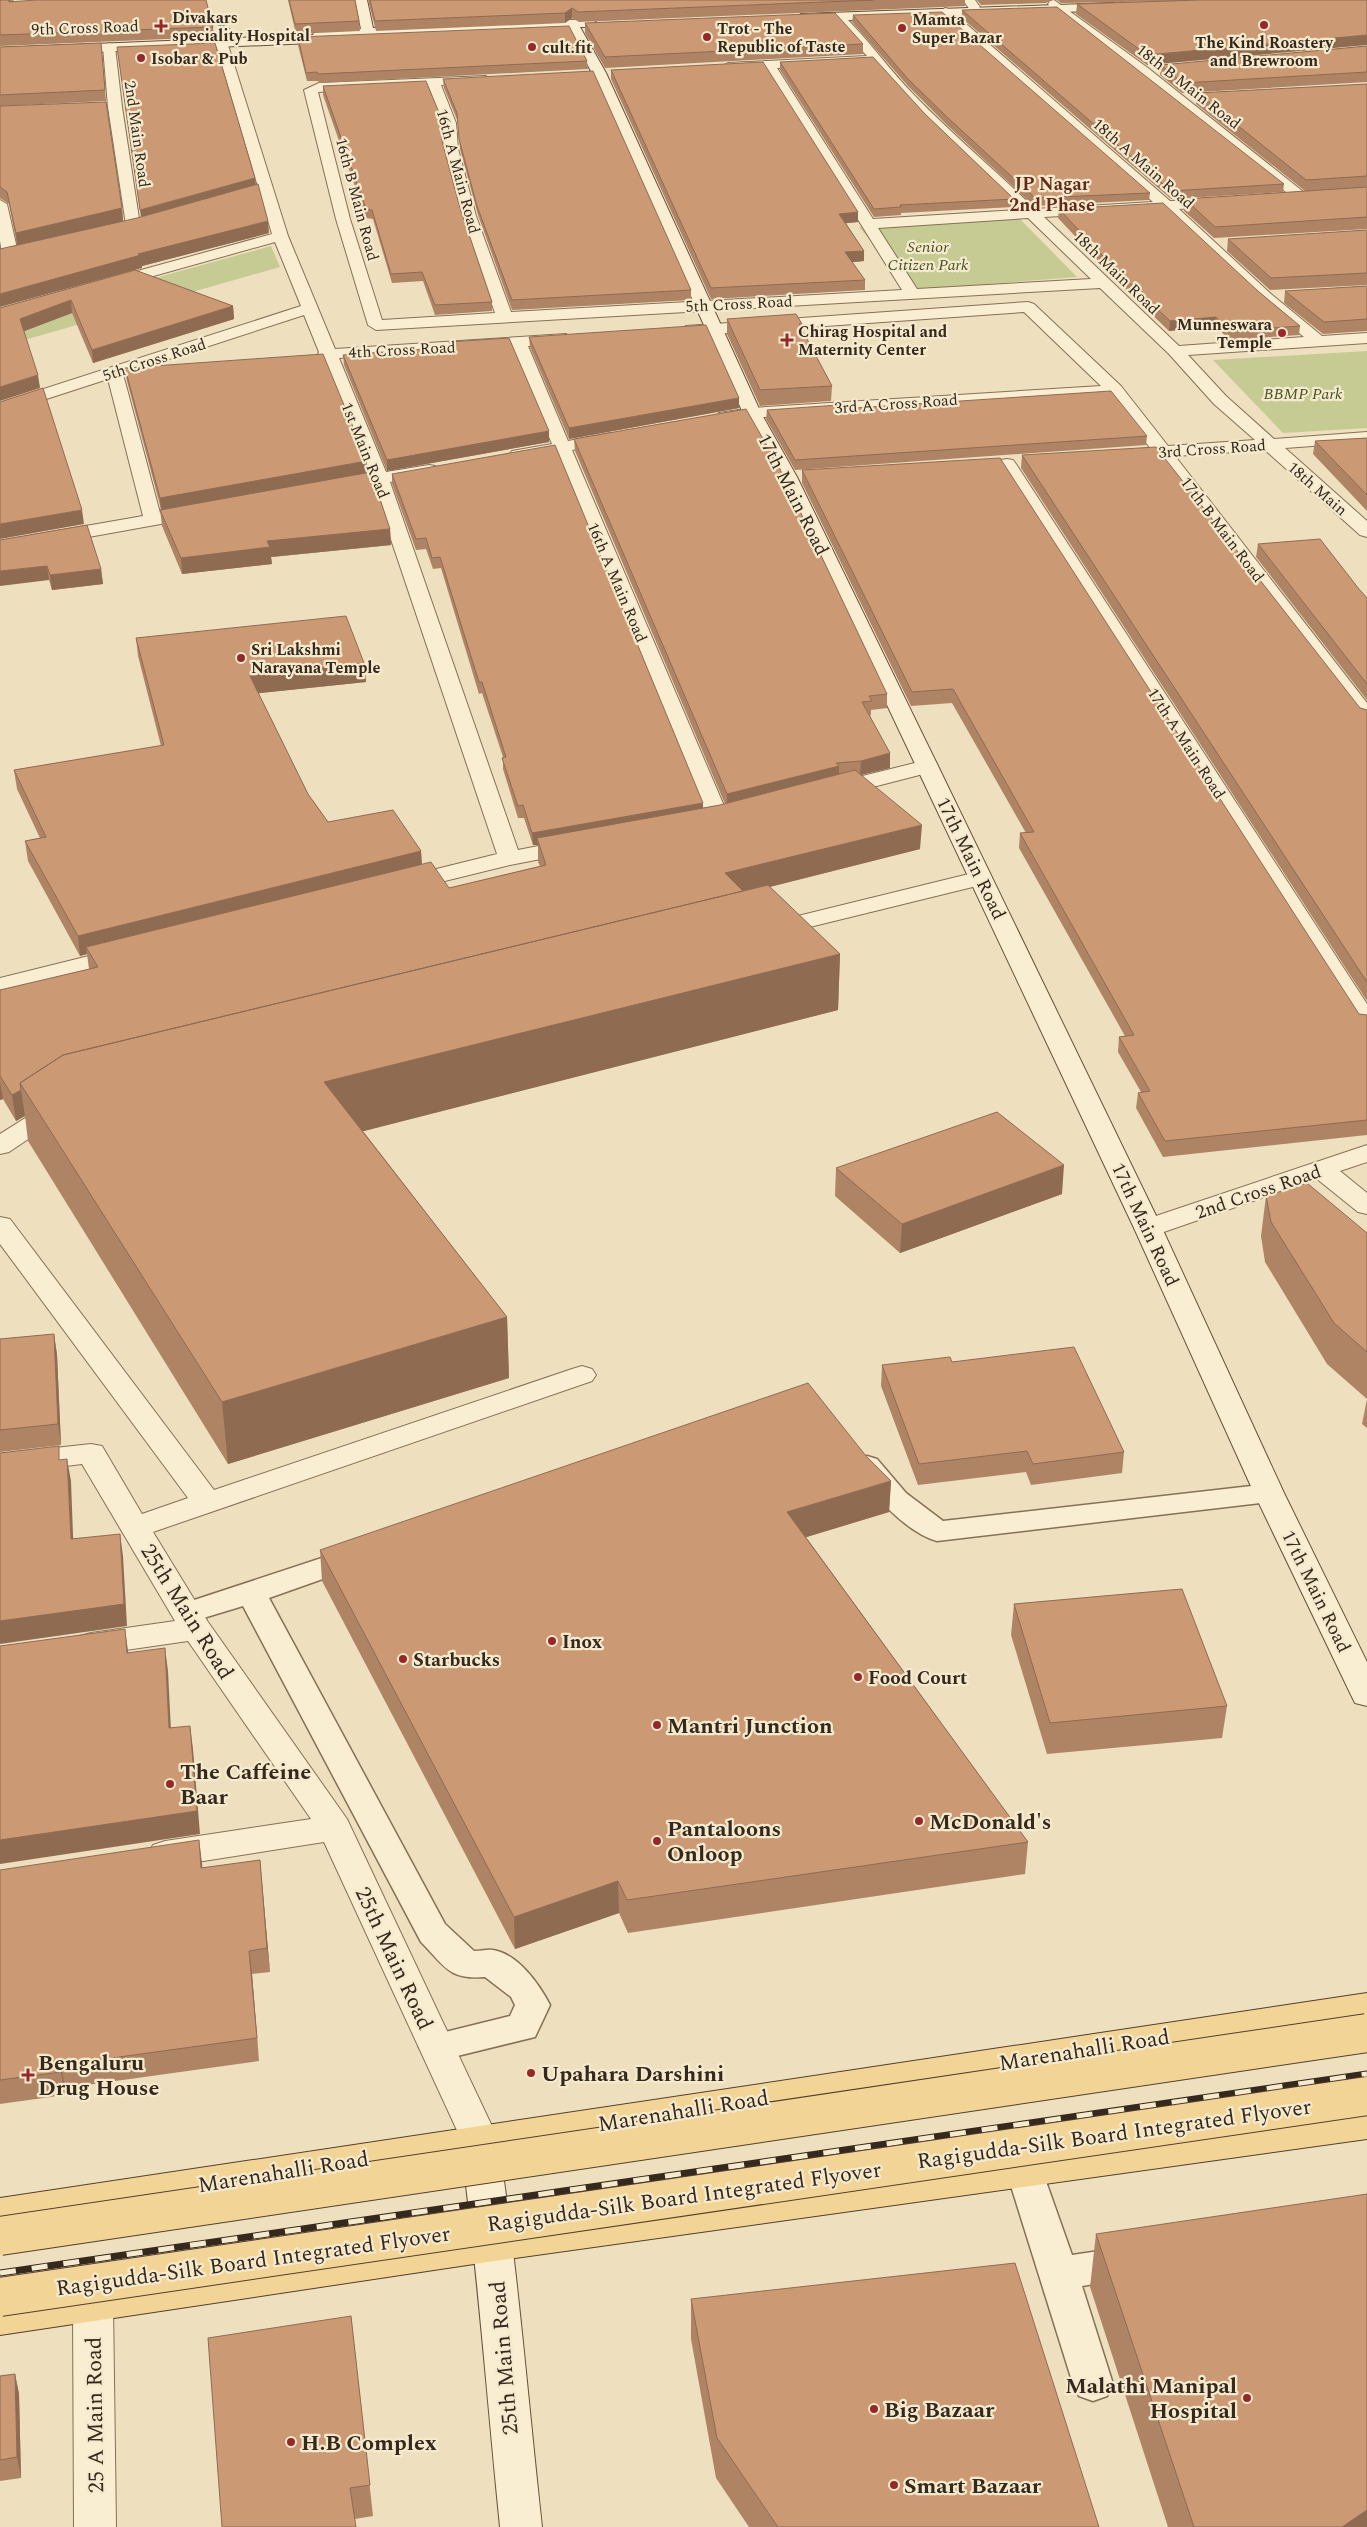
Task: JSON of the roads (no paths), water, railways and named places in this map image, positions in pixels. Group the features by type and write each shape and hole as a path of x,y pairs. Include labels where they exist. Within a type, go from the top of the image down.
{"main road":[{"name":"Marenahalli Road","path":"0,2214 1367,2007"},
{"path":"0,2236 1367,2033"},
{"name":"Ragigudda-Silk Board Integrated Flyover","path":"0,2297 1367,2096"},
{"path":"0,2318 494,2244 1367,2124"}],"street":[{"path":"361,0 368,32"},
{"path":"1057,6 972,3 789,17 838,17 1126,4"},
{"name":"18th B Main Road","path":"1057,6 1143,70 1301,198"},
{"name":"18th A Main Road","path":"945,12 1210,244 1265,297 1318,341"},
{"name":"18th Main Road","path":"838,17 932,122 1175,351 1220,400 1268,444"},
{"name":"9th Cross Road","path":"0,47 368,32 604,25"},
{"name":"9th Cross Road","path":"0,52 574,26"},
{"name":"17th Main Road","path":"574,26 705,305 752,412 798,477 928,766 1148,1228 1269,1493 1367,1695"},
{"name":"1st Main Road","path":"221,42 267,188 280,236 326,354 380,479 510,858"},
{"name":"2nd Main Road","path":"109,47 110,108 133,225"},
{"path":"718,67 877,59"},
{"path":"768,65 912,293"},
{"path":"1143,70 1163,68"},
{"path":"433,82 491,79"},
{"name":"16th B Main Road","path":"376,324 343,219 311,90 433,82"},
{"name":"16th A Main Road","path":"433,82 449,123 451,149 469,216 504,316"},
{"path":"1179,99 1199,98"},
{"path":"248,193 267,188"},
{"path":"1282,199 1320,196"},
{"path":"867,224 1234,202"},
{"path":"0,204 5,255 29,249"},
{"path":"114,230 152,220"},
{"path":"93,288 280,236"},
{"path":"1210,244 1230,243"},
{"name":"5th Cross Road","path":"376,324 1102,283"},
{"path":"1265,297 1284,296"},
{"name":"17th B Main Road","path":"716,329 1028,307 1115,390 1367,717"},
{"name":"5th Cross Road","path":"0,409 309,308"},
{"path":"667,333 716,329"},
{"path":"1175,351 1367,338"},
{"name":"4th Cross Road","path":"326,354 578,339"},
{"name":"16th A Main Road","path":"518,343 560,447 719,819"},
{"path":"114,372 152,520"},
{"name":"3rd A Cross Road","path":"704,421 752,412 1115,390"},
{"path":"503,457 627,435"},
{"name":"3rd Cross Road","path":"1135,454 1367,437"},
{"name":"18th Main","path":"1268,444 1367,531"},
{"name":"17th A Main Road","path":"1007,464 1367,1023"},
{"path":"323,490 446,467"},
{"path":"0,547 219,508"},
{"path":"814,795 928,766"},
{"path":"385,889 510,858 596,842"},
{"path":"747,936 981,878"},
{"path":"0,985 144,949"},
{"path":"0,1146 61,1106 80,1101"},
{"name":"2nd Cross Road","path":"1148,1228 1367,1153"},
{"path":"1321,1169 1367,1206"},
{"path":"0,1225 208,1502"},
{"path":"135,1527 582,1375"},
{"name":"25th Main Road","path":"0,1464 91,1453 191,1621 335,1828 480,2141 494,2244 496,2289 518,2509"},
{"path":"59,1648 191,1621"},
{"path":"138,1858 335,1828"},
{"name":"25 A Main Road","path":"93,2304 96,2527"},
{"path":"518,2509 542,2527"}],"lane":[{"path":"852,1446 896,1500 937,1532 1269,1493"},
{"path":"191,1621 251,1593 382,1548"},
{"path":"251,1593 432,1933 466,1965 492,1963 523,1988 533,2005 523,2028 437,2047"},
{"path":"1024,2170 1059,2273 1092,2384"},
{"path":"1059,2273 1156,2258"}],"waterway":[{"path":"177,0 228,29"}],"railway":[{"path":"0,2243 1367,2045"},
{"path":"0,2273 1367,2074"}],"place":[{"name":"The Kind Roastery and Brewroom","path":"1264,25"},
{"name":"Divakars speciality Hospital","path":"161,26"},
{"name":"Mamta Super Bazar","path":"902,28"},
{"name":"Trot - The Republic of Taste","path":"707,37"},
{"name":"cult.fit","path":"532,47"},
{"name":"Isobar & Pub","path":"141,58"},
{"name":"Munneswara Temple","path":"1282,333"},
{"name":"Chirag Hospital and Maternity Center","path":"787,340"},
{"name":"Sri Lakshmi Narayana Temple","path":"241,658"},
{"name":"Inox","path":"552,1641"},
{"name":"Starbucks","path":"403,1659"},
{"name":"Food Court","path":"858,1677"},
{"name":"Mantri Junction","path":"657,1725"},
{"name":"The Caffeine Baar","path":"170,1784"},
{"name":"McDonald's","path":"919,1821"},
{"name":"Pantaloons Onloop","path":"657,1841"},
{"name":"Upahara Darshini","path":"531,2073"},
{"name":"Bengaluru Drug House","path":"28,2075"},
{"name":"Malathi Manipal Hospital","path":"1247,2398"},
{"name":"Big Bazaar","path":"874,2409"},
{"name":"H.B Complex","path":"291,2442"},
{"name":"Smart Bazaar","path":"894,2485"}],"district":[{"name":"JP Nagar 2nd Phase","path":"1052,194"}],"park label":[{"name":"Senior Citizen Park","path":"928,255"},
{"name":"BBMP Park","path":"1303,393"}]}
